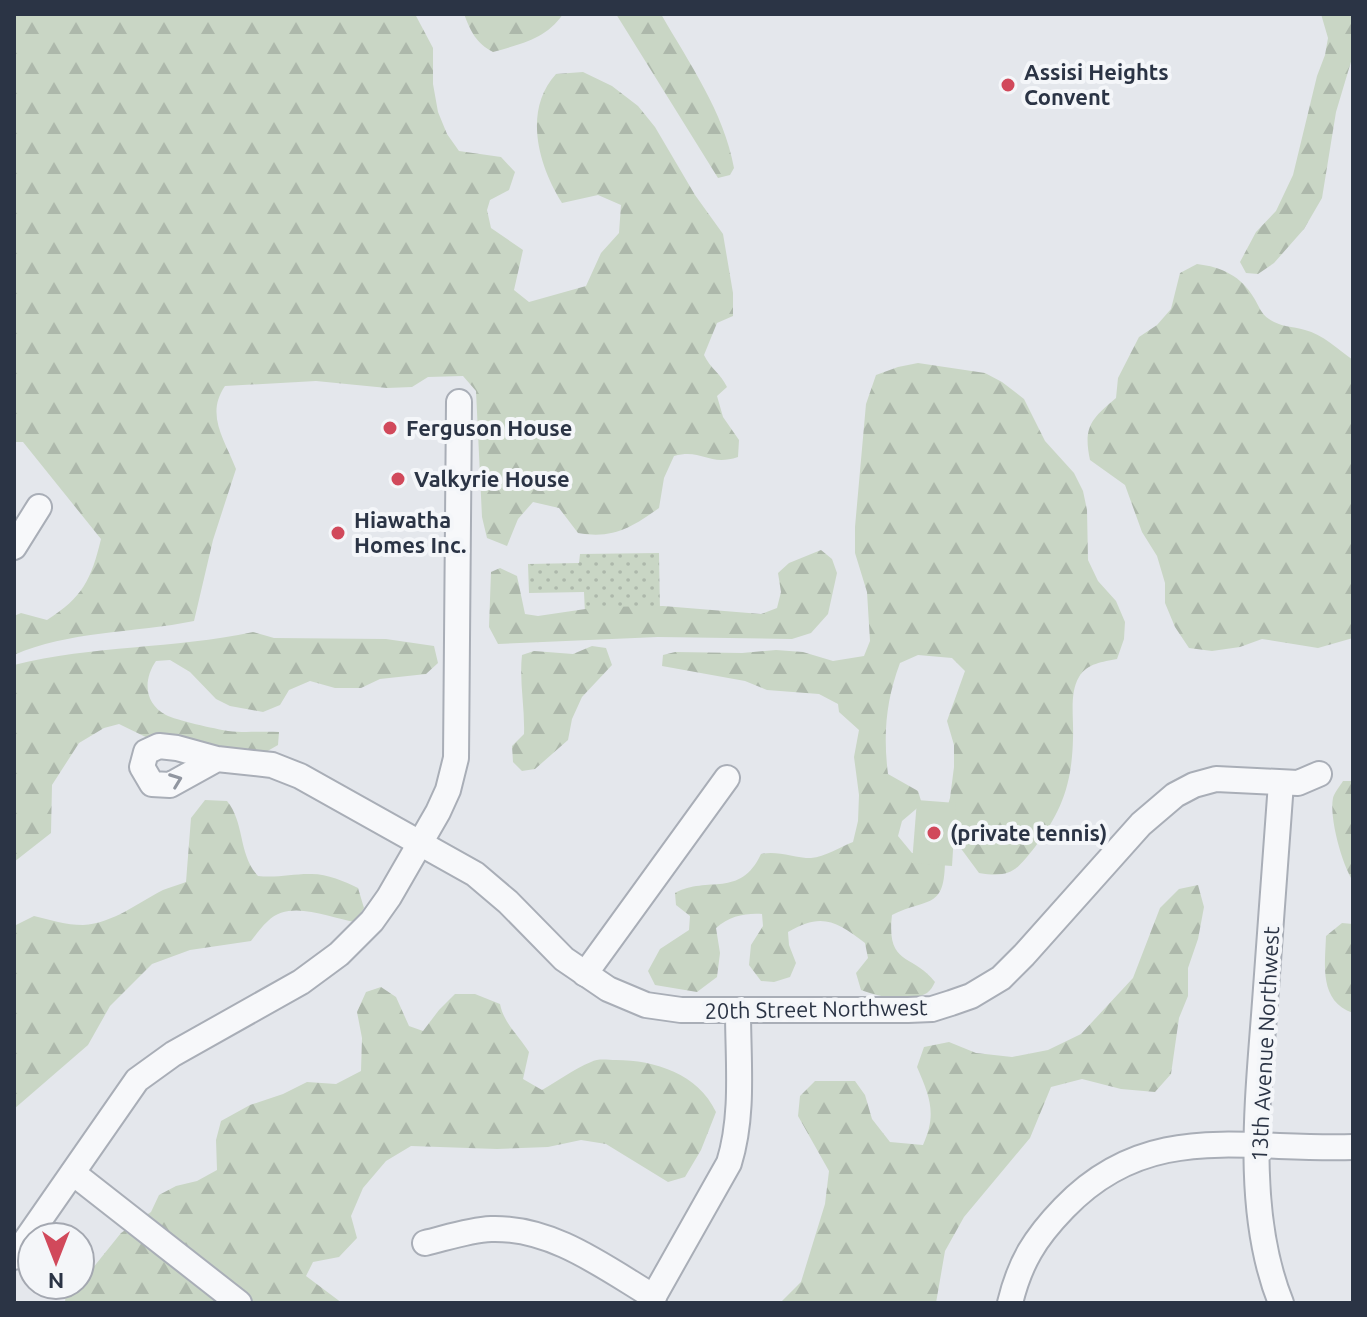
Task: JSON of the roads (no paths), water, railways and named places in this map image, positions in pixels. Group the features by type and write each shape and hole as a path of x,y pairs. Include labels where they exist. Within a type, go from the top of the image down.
{"street":[{"path":"14,1257 122,1098 146,1072 301,982 348,946 372,921 389,897 448,790 456,758 459,402"},
{"path":"14,547 39,507"},
{"name":"20th Street Northwest","path":"217,759 251,761 291,772 420,843 484,881 556,952 608,989 646,1005 681,1010 738,1011 932,1009 971,996 990,986 1015,965 1141,824 1175,795 1194,785 1216,779 1298,783 1319,774"},
{"path":"585,974 727,778"},
{"name":"13th Avenue Northwest","path":"1281,783 1260,1068 1258,1147 1260,1227 1264,1254 1281,1303"},
{"path":"425,1243 480,1230 526,1231 568,1246 652,1300 734,1149 738,1115 738,1011"},
{"path":"1010,1303 1018,1273 1030,1248 1071,1200 1113,1169 1138,1157 1188,1145 1353,1147"},
{"path":"73,1173 239,1303"}],"place":[{"name":"Assisi Heights Convent","path":"1008,85"},
{"name":"Ferguson House","path":"390,428"},
{"name":"Valkyrie House","path":"398,479"},
{"name":"Hiawatha Homes Inc.","path":"338,533"},
{"name":"(private tennis)","path":"934,833"}]}
